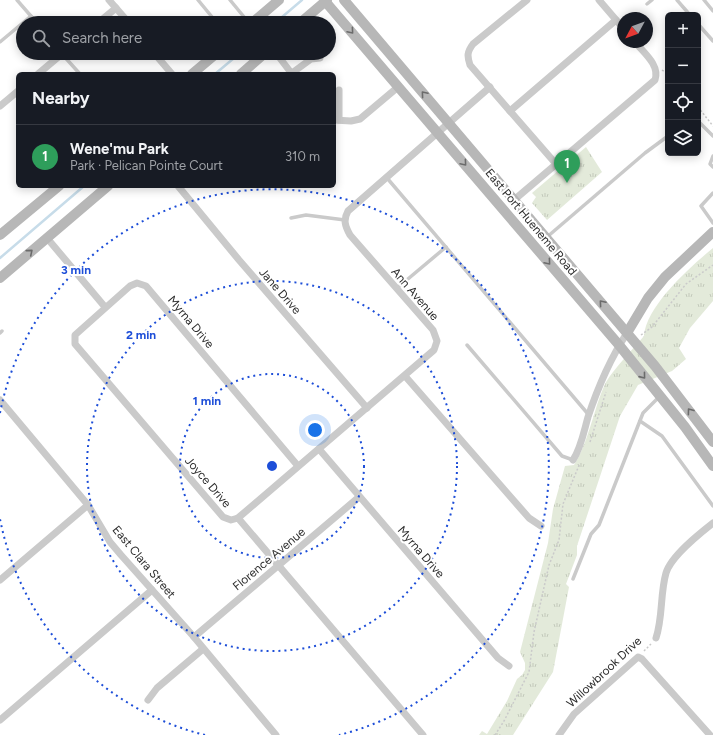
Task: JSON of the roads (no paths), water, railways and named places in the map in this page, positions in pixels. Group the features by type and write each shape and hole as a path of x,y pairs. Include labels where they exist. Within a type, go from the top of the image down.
{"main road":[{"path":"259,16 279,0"},
{"path":"308,16 326,0"},
{"name":"East Port Hueneme Road","path":"326,0 398,88 439,133 619,345 713,466"},
{"name":"East Port Hueneme Road","path":"345,0 677,393 713,442"},
{"path":"194,72 209,60"},
{"path":"242,72 257,60"},
{"path":"0,235 57,188"},
{"path":"0,278 106,188"},
{"path":"627,333 648,298 665,277 713,232"}],"street":[{"path":"109,0 122,16"},
{"path":"527,0 473,44 468,54 470,65 556,164"},
{"path":"510,111 616,20 599,0"},
{"path":"106,16 116,8"},
{"path":"514,200 655,80 657,74 654,65 640,48"},
{"path":"40,72 54,60"},
{"path":"160,60 170,72"},
{"path":"281,60 290,72"},
{"path":"295,72 310,60"},
{"path":"345,220 348,211 490,87"},
{"path":"339,90 337,120 351,121 360,120 398,88"},
{"path":"0,106 16,93"},
{"name":"Jane Drive","path":"180,188 239,260 367,408"},
{"name":"Ann Avenue","path":"238,518 434,350 437,341 433,330 350,234 346,227 345,220"},
{"path":"47,238 105,307"},
{"name":"Myrna Drive","path":"105,307 133,284 137,283 146,286 298,466"},
{"name":"Joyce Drive","path":"105,307 78,331 74,339 75,344 223,517 231,520 238,518 423,735"},
{"path":"573,460 577,454 589,415 610,359 627,333"},
{"path":"405,376 529,518 541,526"},
{"name":"East Clara Street","path":"0,400 88,505 110,542 194,637 275,735"},
{"name":"Myrna Drive","path":"319,450 498,658 509,666"},
{"name":"Florence Avenue","path":"194,637 359,497"},
{"path":"2,576 88,505"},
{"name":"Willowbrook Drive","path":"656,638 659,629 665,577 669,565 712,527"},
{"path":"0,720 152,590"},
{"path":"148,700 158,688 203,649"},
{"name":"Willowbrook Drive","path":"559,735 574,714 638,657 642,659 710,735"}],"lane":[{"path":"17,0 31,16"},
{"path":"198,0 211,16"},
{"path":"230,0 244,16"},
{"path":"647,4 652,0"},
{"path":"677,0 687,12"},
{"path":"704,0 713,11"},
{"path":"701,27 713,40"},
{"path":"0,42 16,29"},
{"path":"68,60 78,72"},
{"path":"701,124 713,136"},
{"path":"546,238 665,138"},
{"path":"713,156 710,164 713,167"},
{"path":"387,178 589,415"},
{"path":"713,194 701,206 713,223"},
{"path":"291,218 306,215 345,220"},
{"path":"396,289 446,247"},
{"path":"466,345 562,456 573,460"},
{"path":"573,580 591,534 599,525 643,413 660,397"},
{"path":"640,421 662,436 713,506"}],"waterway":[{"path":"283,16 302,0"},
{"path":"217,72 232,60"},
{"path":"0,258 82,188"}],"place":[{"name":"Wene'mu Park","path":"567,183"}]}
